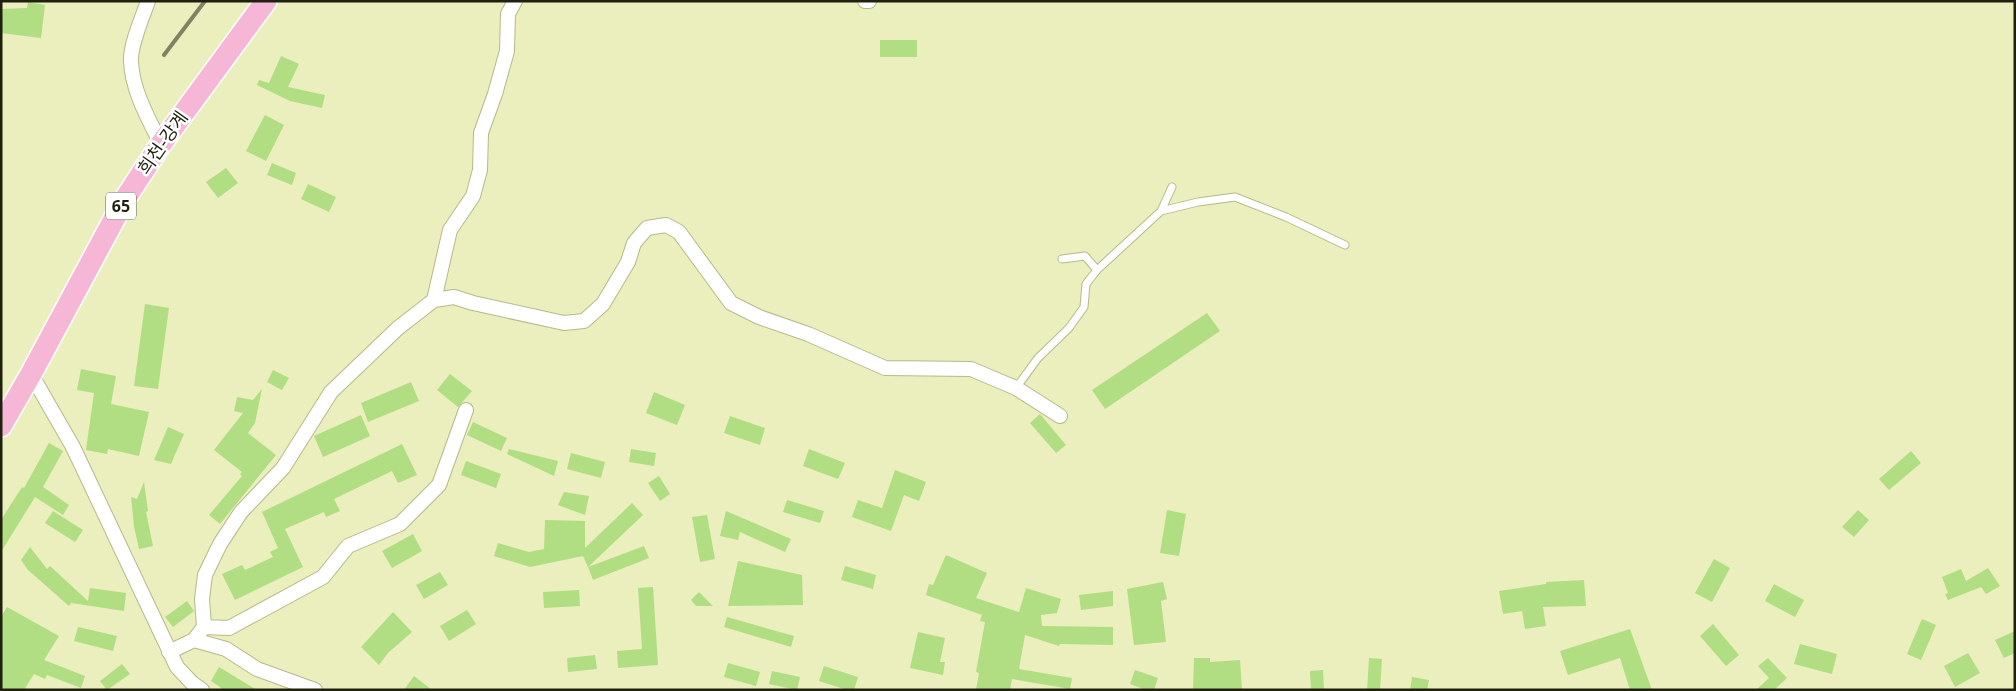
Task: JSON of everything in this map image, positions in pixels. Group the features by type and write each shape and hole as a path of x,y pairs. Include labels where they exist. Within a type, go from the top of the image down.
{"main road":[{"name":"희천-강계","path":"1,426 125,199 161,144 266,1"}],"street":[{"path":"148,1 130,60 142,107 161,144"},
{"path":"434,300 450,230 472,196 480,170 481,133 507,52 508,14 515,1"},
{"path":"169,652 194,640 204,627 202,599 205,575 220,544 241,512 283,468 331,392 398,328 434,300 454,297 564,323 584,321 603,304 616,279 628,262 634,243 647,228 666,225 680,232 730,303 759,317 808,334 885,368 971,369 1016,388 1060,416"},
{"path":"31,374 73,447 177,667 192,683 202,690"},
{"path":"204,627 229,628 323,577 348,546 400,524 439,485 466,410"},
{"path":"194,640 226,649 257,669 316,690"}],"lane":[{"path":"1016,388 1038,358 1070,328 1084,307 1086,284 1097,270 1161,211 1172,187"},
{"path":"1161,211 1198,202 1235,197 1286,216 1345,245"},
{"path":"1062,259 1085,256 1097,270"}],"building":[{"path":"28,2 45,5 41,38 1,33 1,9 27,8"},
{"path":"880,40 917,40 917,57 880,57"},
{"path":"281,56 299,64 288,87 325,95 322,108 290,101 257,85 259,80 269,83"},
{"path":"265,115 284,125 266,161 246,151"},
{"path":"272,163 296,173 292,185 267,175"},
{"path":"226,168 238,183 218,198 206,182"},
{"path":"308,184 336,197 329,212 301,199"},
{"path":"145,304 169,308 158,389 134,386"},
{"path":"1207,313 1220,331 1105,409 1092,390"},
{"path":"81,369 116,376 111,404 149,412 139,456 108,449 107,454 86,450 94,393 77,390"},
{"path":"273,370 289,378 282,390 267,382"},
{"path":"450,374 472,391 458,407 437,390"},
{"path":"411,382 419,401 368,422 361,403"},
{"path":"262,389 255,423 248,433 276,455 220,524 209,515 242,476 240,474 242,472 214,450 243,413 234,411 237,397 253,400"},
{"path":"654,392 685,405 677,425 646,413"},
{"path":"1040,414 1066,445 1056,453 1030,423"},
{"path":"361,415 370,436 323,457 314,436"},
{"path":"730,416 765,428 760,445 724,433"},
{"path":"473,422 507,438 501,451 467,435"},
{"path":"168,427 184,434 171,464 154,460"},
{"path":"49,443 63,451 43,487 69,505 63,515 35,497 1,552 1,520 22,487 24,488"},
{"path":"402,444 417,475 398,483 392,471 334,499 340,511 326,517 324,512 285,529 303,567 235,600 222,574 242,565 245,570 273,557 270,552 278,548 262,512"},
{"path":"509,449 558,461 554,476 507,454"},
{"path":"631,449 656,453 654,466 629,462"},
{"path":"809,449 845,463 838,479 803,466"},
{"path":"1911,451 1921,463 1889,490 1879,479"},
{"path":"571,453 605,462 601,478 567,469"},
{"path":"466,461 501,474 496,488 461,475"},
{"path":"895,470 926,482 919,501 904,495 891,531 852,517 858,500 882,508"},
{"path":"659,476 670,494 660,501 648,483"},
{"path":"144,482 148,511 146,512 153,546 139,549 131,497 137,499"},
{"path":"564,492 589,496 585,515 558,505"},
{"path":"787,500 824,511 820,523 783,512"},
{"path":"632,503 643,515 588,567 583,556 530,567 494,556 498,543 529,552 544,549 545,520 585,521 585,548"},
{"path":"1167,510 1186,514 1179,556 1160,553"},
{"path":"1858,510 1869,520 1854,537 1842,527"},
{"path":"53,511 83,530 75,542 45,523"},
{"path":"726,511 791,539 785,552 740,532 738,540 720,536"},
{"path":"707,515 715,559 700,562 692,517"},
{"path":"413,534 422,551 392,568 382,551"},
{"path":"644,546 649,558 593,580 588,567"},
{"path":"30,547 47,569 50,566 88,601 90,588 126,593 124,611 71,603 69,606 28,570 21,560"},
{"path":"946,555 987,573 976,598 1019,612 1026,588 1061,599 1057,613 1041,615 1042,626 1113,627 1113,645 1060,644 1059,646 1025,635 1019,669 1072,678 1070,689 1012,679 1010,690 976,690 979,673 976,672 985,622 980,621 982,615 926,595 929,584 933,585"},
{"path":"1714,559 1730,568 1712,602 1695,593"},
{"path":"738,561 802,575 803,605 728,606"},
{"path":"845,566 876,575 873,589 841,580"},
{"path":"1988,568 2000,586 1986,594 1981,587 1948,600 1945,594 1948,593 1942,577 1961,569 1966,581"},
{"path":"440,572 448,585 424,599 416,585"},
{"path":"1584,580 1586,606 1543,607 1546,626 1525,629 1522,611 1503,614 1499,591 1546,584 1546,582"},
{"path":"1163,582 1167,599 1161,601 1166,642 1134,645 1127,589"},
{"path":"1774,584 1804,600 1795,617 1765,601"},
{"path":"653,587 658,665 618,668 617,651 642,649 638,588"},
{"path":"579,590 580,606 544,608 543,592"},
{"path":"1113,591 1113,606 1081,610 1079,595"},
{"path":"699,592 713,606 696,606 691,600"},
{"path":"187,601 194,611 173,627 165,617"},
{"path":"7,607 59,636 44,660 85,676 81,688 47,675 45,679 34,674 24,690 1,690 1,617"},
{"path":"467,610 476,624 449,641 440,626"},
{"path":"393,612 412,632 388,653 379,665 361,647"},
{"path":"727,617 794,636 791,647 724,627"},
{"path":"1922,619 1936,625 1921,660 1907,654"},
{"path":"1713,624 1739,655 1726,666 1700,636"},
{"path":"78,627 117,636 113,651 74,641"},
{"path":"1630,629 1652,690 1630,690 1620,658 1568,675 1560,651"},
{"path":"2015,631 2015,653 2004,658 1995,640"},
{"path":"918,632 945,638 940,662 945,662 943,675 910,668"},
{"path":"1800,644 1837,654 1832,674 1794,664"},
{"path":"1968,653 1980,673 1955,687 1944,666"},
{"path":"595,655 597,669 568,672 567,658"},
{"path":"1194,658 1210,658 1210,662 1240,660 1242,690 1193,690"},
{"path":"1369,658 1382,659 1380,690 1367,690"},
{"path":"1768,658 1787,678 1774,690 1756,690 1769,678 1758,666"},
{"path":"728,663 760,672 756,686 724,677"},
{"path":"122,664 130,674 107,690 100,681"},
{"path":"824,666 858,677 854,690 847,690 819,681"},
{"path":"219,667 257,690 224,690 211,681"},
{"path":"1135,670 1158,678 1154,690 1146,690 1130,684"},
{"path":"1323,670 1324,690 1311,690 1310,671"},
{"path":"772,671 800,677 797,690 769,684"},
{"path":"414,676 432,690 404,690"},
{"path":"1412,677 1429,680 1427,690 1410,690"}],"railway":[{"path":"164,55 205,1"}]}
